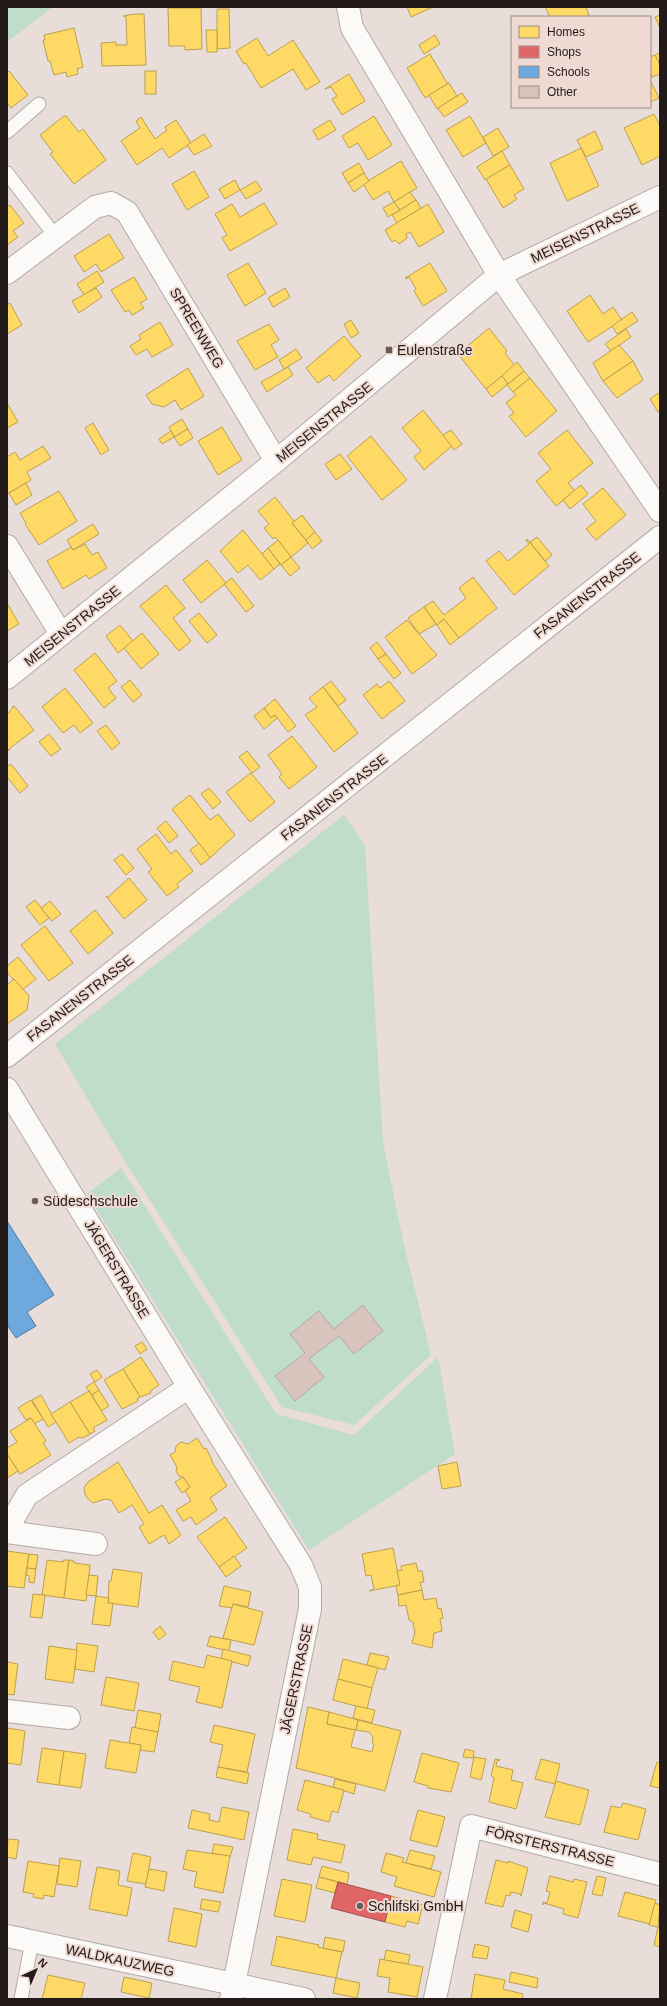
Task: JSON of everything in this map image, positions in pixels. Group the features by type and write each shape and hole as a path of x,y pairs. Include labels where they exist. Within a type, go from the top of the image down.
{"street":[{"path":"348,7 352,28 499,275 660,511"},
{"name":"MEISENSTRASSE","path":"7,678 276,461 499,275 660,197"},
{"name":"SPREENWEG","path":"56,237 95,207 111,202 127,212 276,461"},
{"path":"7,273 56,237"},
{"name":"FASANENSTRASSE","path":"7,1056 660,537"},
{"path":"7,546 61,634"},
{"name":"JÄGERSTRASSE","path":"7,1089 189,1387 301,1565 310,1587 310,1609 232,1992"},
{"path":"7,1529 27,1495 189,1387"},
{"path":"7,1532 96,1544"},
{"path":"7,1711 69,1718"},
{"name":"FÖRSTERSTRASSE","path":"435,1999 471,1826 660,1874"},
{"name":"WALDKAUZWEG","path":"7,1936 232,1992"},
{"path":"232,1992 304,1999"}],"lane":[{"path":"7,132 39,104"},
{"path":"7,173 56,237"},
{"path":"21,1999 32,1941"}],"green space":[{"path":"7,7 53,7 7,42"},
{"path":"344,815 365,845 383,1142 403,1241 431,1355 354,1425 282,1407 126,1163 55,1044"},
{"path":"121,1168 276,1414 354,1435 438,1357 455,1454 309,1550 87,1194"}],"building: Homes":[{"path":"407,7 433,7 411,17"},
{"path":"545,7 586,7 589,15 587,16 550,16"},
{"path":"168,8 201,8 202,49 185,50 185,46 169,46"},
{"path":"217,9 229,9 230,48 217,49"},
{"path":"144,14 146,65 102,66 101,43 116,42 116,45 127,45 126,17 123,16"},
{"path":"660,15 660,28 655,17"},
{"path":"74,28 83,67 77,69 78,74 67,77 66,72 54,75 50,61 48,61 43,40 45,40 44,35"},
{"path":"206,30 217,30 217,52 207,52"},
{"path":"435,35 440,44 424,54 419,45"},
{"path":"257,38 268,56 293,40 320,82 306,90 293,69 261,88 246,63 244,64 236,51"},
{"path":"660,53 660,65 655,55"},
{"path":"430,54 447,83 449,83 425,98 407,68"},
{"path":"655,55 660,65 660,74 652,77 651,75 651,57"},
{"path":"9,71 28,95 11,108 7,103 7,73"},
{"path":"145,71 156,71 156,94 145,94"},
{"path":"349,74 365,101 342,115 332,99 337,96 331,87 325,89"},
{"path":"651,82 659,98 651,102"},
{"path":"449,83 457,96 437,109 429,95"},
{"path":"462,93 468,102 444,117 438,108"},
{"path":"654,114 660,126 660,156 642,165 624,128"},
{"path":"66,116 79,132 83,129 106,160 74,184 50,154 53,152 40,135"},
{"path":"374,116 392,145 368,160 358,143 349,148 342,136"},
{"path":"470,116 486,143 463,157 446,130"},
{"path":"141,117 155,139 167,130 165,127 176,120 191,143 169,158 162,148 137,165 121,141 140,128 136,121"},
{"path":"330,120 336,130 318,140 313,130"},
{"path":"498,128 509,147 493,156 483,137"},
{"path":"595,131 603,149 586,157 577,140"},
{"path":"204,134 212,146 194,155 187,145"},
{"path":"581,148 599,186 567,201 550,163"},
{"path":"502,151 510,165 485,180 477,167"},
{"path":"401,161 417,188 394,202 388,191 373,200 363,184"},
{"path":"359,163 364,173 348,183 342,173"},
{"path":"510,165 524,189 514,195 517,199 503,208 486,179"},
{"path":"194,171 209,197 187,210 172,184"},
{"path":"364,173 369,181 354,192 348,183"},
{"path":"235,180 240,190 225,199 219,189"},
{"path":"256,181 262,190 246,199 240,190"},
{"path":"410,192 416,200 400,210 394,202"},
{"path":"416,200 421,208 397,223 392,215"},
{"path":"394,202 400,210 388,217 383,208"},
{"path":"264,203 277,224 230,251 222,238 227,235 215,214 232,204 240,217"},
{"path":"428,204 444,232 419,247 410,232 406,234 407,238 399,244 395,240 392,242 385,230"},
{"path":"10,205 24,223 13,231 18,237 7,245 7,207"},
{"path":"109,234 124,258 101,272 96,264 84,272 74,256"},
{"path":"248,263 266,293 245,306 227,275"},
{"path":"430,263 447,291 423,306 414,291 416,289 409,277 406,279 405,278"},
{"path":"97,271 104,282 84,295 77,284"},
{"path":"134,277 147,299 140,303 144,308 132,315 129,310 125,312 111,290"},
{"path":"96,288 102,297 79,313 72,301"},
{"path":"285,288 290,297 273,307 268,298"},
{"path":"590,295 603,314 613,307 622,320 588,342 567,311"},
{"path":"10,303 22,325 7,334 7,305"},
{"path":"632,312 638,321 617,334 612,326"},
{"path":"351,320 359,333 351,338 344,324"},
{"path":"160,322 173,345 152,357 147,349 136,355 130,346 141,339 139,335"},
{"path":"269,324 279,340 271,345 278,357 255,370 237,341"},
{"path":"489,328 507,351 505,353 515,366 486,389 458,354"},
{"path":"626,329 631,337 611,351 605,344"},
{"path":"344,336 361,356 334,381 329,375 318,383 306,368"},
{"path":"619,345 633,361 603,381 593,363"},
{"path":"296,349 302,358 284,369 279,360"},
{"path":"633,361 643,380 617,398 603,381"},
{"path":"517,362 524,371 508,384 502,376"},
{"path":"288,367 293,375 267,392 261,382"},
{"path":"188,368 204,396 181,410 175,400 164,407 152,404 146,395"},
{"path":"524,371 530,378 513,392 507,385"},
{"path":"502,376 508,384 492,397 486,389"},
{"path":"530,378 557,411 526,437 509,416 514,413 506,403 516,395 513,392"},
{"path":"660,392 660,410 658,412 650,399"},
{"path":"7,403 18,422 7,428"},
{"path":"423,410 452,446 424,470 414,457 421,451 402,428"},
{"path":"182,419 188,429 174,437 169,427"},
{"path":"93,423 109,450 101,455 85,428"},
{"path":"222,427 242,460 218,475 198,441"},
{"path":"188,429 193,438 180,446 174,437"},
{"path":"451,430 462,444 454,450 443,435"},
{"path":"567,430 593,463 568,483 575,491 556,506 536,481 551,469 538,453"},
{"path":"171,431 174,437 162,444 159,439"},
{"path":"371,436 407,480 382,500 347,456"},
{"path":"43,446 51,458 27,472 31,480 7,494 7,457 15,452 20,460"},
{"path":"340,454 352,469 336,480 325,464"},
{"path":"26,483 32,495 16,505 9,493"},
{"path":"581,485 588,494 570,509 563,500"},
{"path":"603,488 626,515 596,540 586,529 596,521 583,504"},
{"path":"59,491 77,521 39,545 25,524 26,523 20,513"},
{"path":"275,497 294,521 292,523 308,543 291,557 278,540 275,537 273,539 264,528 269,524 258,511"},
{"path":"302,515 315,532 306,540 292,523"},
{"path":"93,524 99,534 73,550 67,540"},
{"path":"243,530 274,569 260,580 248,565 238,573 220,551"},
{"path":"315,532 322,541 312,549 306,540"},
{"path":"537,537 552,555 545,561 530,542"},
{"path":"527,539 549,566 514,595 486,561 499,551 508,561 529,544 526,540"},
{"path":"278,540 291,557 281,565 268,548"},
{"path":"85,544 92,555 98,552 107,568 89,579 86,575 63,589 47,561 71,547 73,550"},
{"path":"268,548 280,564 274,569 262,554"},
{"path":"291,557 300,568 290,576 281,565"},
{"path":"207,560 226,583 201,603 183,580"},
{"path":"473,577 497,608 459,638 444,619 437,625 424,607 433,601 444,615 466,598 459,588"},
{"path":"232,578 254,606 246,612 224,584"},
{"path":"166,585 185,608 173,618 191,641 179,651 140,606"},
{"path":"7,603 19,624 7,631"},
{"path":"424,607 436,624 419,634 408,618"},
{"path":"199,613 217,635 207,643 189,621"},
{"path":"444,619 459,638 450,645 437,625"},
{"path":"407,620 437,655 412,674 385,637"},
{"path":"120,625 133,641 118,653 106,636"},
{"path":"142,633 159,654 141,669 124,648"},
{"path":"377,642 386,654 378,659 370,648"},
{"path":"95,653 117,681 108,688 116,698 104,708 74,670"},
{"path":"386,654 401,673 394,679 378,659"},
{"path":"130,680 142,695 133,702 121,687"},
{"path":"331,681 346,700 338,706 323,687"},
{"path":"389,681 405,701 382,719 363,695 377,684 380,688"},
{"path":"323,687 358,733 334,752 305,715 317,707 309,698"},
{"path":"65,688 93,723 80,733 74,725 63,733 42,707"},
{"path":"275,699 296,726 288,732 275,715 271,718 264,708"},
{"path":"14,706 34,730 10,748 9,751 7,748 7,714"},
{"path":"264,708 271,718 275,715 277,718 264,729 254,716"},
{"path":"106,725 120,743 112,750 97,731"},
{"path":"49,734 61,749 51,756 39,742"},
{"path":"292,736 317,767 289,789 279,777 282,774 268,755"},
{"path":"247,751 260,767 252,773 239,757"},
{"path":"11,764 28,786 20,793 7,777 7,767"},
{"path":"251,773 275,802 250,822 226,792"},
{"path":"209,788 221,802 213,809 201,794"},
{"path":"190,795 210,820 218,814 235,835 210,858 172,809"},
{"path":"166,821 178,836 169,843 157,828"},
{"path":"156,834 171,854 176,850 193,871 177,884 179,887 167,896 148,872 152,869 137,849"},
{"path":"199,843 210,858 201,865 190,850"},
{"path":"122,854 134,868 126,875 114,860"},
{"path":"129,878 147,900 124,919 106,896 108,897"},
{"path":"35,900 49,918 40,925 26,907"},
{"path":"50,901 61,914 52,921 41,908"},
{"path":"95,910 113,933 88,954 70,931"},
{"path":"45,926 73,963 49,981 21,945"},
{"path":"18,957 36,979 22,990 7,972 7,966"},
{"path":"14,979 29,996 27,1010 7,1024 7,985"},
{"path":"142,1342 147,1349 140,1354 135,1346"},
{"path":"141,1357 159,1385 150,1391 151,1393 140,1397 123,1369"},
{"path":"123,1369 140,1397 137,1399 138,1401 122,1409 104,1380"},
{"path":"97,1370 102,1377 95,1382 90,1374"},
{"path":"94,1382 99,1390 92,1395 86,1387"},
{"path":"99,1390 109,1406 101,1411 92,1395"},
{"path":"89,1391 107,1420 93,1428 95,1431 90,1434 70,1402"},
{"path":"41,1395 56,1422 48,1427 32,1400"},
{"path":"31,1400 43,1419 34,1424 31,1418 26,1420 18,1408"},
{"path":"70,1402 90,1434 83,1438 79,1437 69,1443 51,1414"},
{"path":"31,1418 46,1441 43,1443 51,1455 20,1474 7,1454 7,1448 17,1442 10,1431"},
{"path":"197,1438 204,1449 206,1448 211,1460 227,1486 210,1498 217,1510 196,1525 191,1517 183,1521 176,1510 191,1501 185,1491 190,1487 183,1477 179,1476 176,1471 177,1467 170,1455 175,1452 176,1446 181,1442 188,1444"},
{"path":"7,1454 18,1471 7,1478"},
{"path":"118,1462 149,1513 162,1505 181,1535 169,1544 164,1535 149,1544 139,1527 144,1524 132,1505 119,1513 111,1500 105,1499 93,1503 88,1499 84,1488 88,1482"},
{"path":"457,1462 461,1486 442,1489 438,1466"},
{"path":"183,1477 190,1487 182,1493 175,1482"},
{"path":"225,1517 247,1548 219,1567 197,1537"},
{"path":"393,1548 400,1585 369,1591 374,1589 371,1575 366,1576 362,1554"},
{"path":"7,1551 29,1554 24,1588 7,1586"},
{"path":"29,1554 38,1555 36,1569 27,1568"},
{"path":"234,1556 241,1566 226,1577 219,1567"},
{"path":"47,1560 63,1562 63,1560 69,1560 64,1598 42,1595"},
{"path":"69,1560 74,1561 74,1563 90,1565 86,1601 64,1598"},
{"path":"416,1563 418,1571 422,1571 424,1582 420,1582 422,1590 398,1595 396,1586 400,1585 397,1571 402,1570 401,1566"},
{"path":"27,1568 36,1569 34,1583 29,1582 29,1576 26,1575"},
{"path":"113,1569 142,1573 138,1607 108,1603 109,1581 111,1581"},
{"path":"89,1575 98,1576 96,1596 86,1595"},
{"path":"224,1586 251,1592 248,1607 233,1604 232,1608 219,1606"},
{"path":"422,1590 424,1600 436,1598 438,1609 441,1608 443,1618 440,1619 442,1631 434,1633 432,1648 412,1643 415,1632 413,1625 414,1623 409,1620 406,1605 399,1606 398,1595"},
{"path":"33,1594 45,1595 42,1618 30,1617"},
{"path":"96,1596 109,1598 108,1603 113,1603 110,1626 92,1624"},
{"path":"233,1604 263,1612 254,1645 223,1638"},
{"path":"160,1626 166,1634 159,1640 153,1632"},
{"path":"210,1636 231,1640 229,1651 207,1646"},
{"path":"77,1643 98,1646 94,1672 75,1669"},
{"path":"49,1646 77,1650 73,1683 45,1679"},
{"path":"223,1649 251,1656 248,1666 221,1659"},
{"path":"370,1653 389,1657 385,1670 367,1665"},
{"path":"207,1655 232,1661 222,1708 196,1702 200,1687 169,1680 173,1661 204,1668"},
{"path":"343,1659 378,1668 372,1688 338,1679"},
{"path":"7,1662 18,1664 14,1695 7,1694"},
{"path":"106,1677 139,1683 134,1711 101,1705"},
{"path":"338,1679 372,1688 367,1709 333,1700"},
{"path":"356,1706 375,1710 372,1723 353,1718"},
{"path":"308,1707 329,1712 327,1724 355,1730 351,1747 372,1752 374,1744 372,1743 373,1737 369,1732 356,1730 358,1720 401,1731 385,1791 296,1768"},
{"path":"138,1710 161,1714 158,1732 135,1728"},
{"path":"329,1712 358,1720 356,1730 327,1724"},
{"path":"214,1725 255,1734 247,1772 218,1767 223,1745 210,1742"},
{"path":"132,1727 158,1732 154,1752 140,1750 141,1745 129,1743"},
{"path":"7,1728 25,1731 21,1765 7,1763"},
{"path":"110,1740 141,1745 136,1773 105,1768"},
{"path":"42,1748 64,1751 59,1785 37,1782"},
{"path":"465,1749 474,1751 473,1758 463,1757"},
{"path":"64,1751 86,1754 81,1788 59,1785"},
{"path":"422,1753 459,1763 451,1792 428,1788 428,1786 414,1782"},
{"path":"474,1757 486,1759 481,1780 470,1777"},
{"path":"495,1759 500,1760 497,1761 496,1766 513,1770 511,1780 523,1783 516,1809 489,1802 494,1778 491,1776"},
{"path":"541,1759 560,1764 555,1784 535,1779"},
{"path":"657,1762 660,1763 660,1788 650,1786"},
{"path":"218,1767 249,1773 247,1784 216,1777"},
{"path":"335,1779 356,1784 354,1794 333,1787"},
{"path":"305,1780 344,1790 338,1813 332,1811 329,1822 310,1817 311,1814 297,1810"},
{"path":"556,1781 589,1790 580,1825 545,1817"},
{"path":"623,1803 646,1809 638,1840 604,1832 611,1806 621,1808"},
{"path":"222,1807 249,1812 244,1840 188,1828 192,1810 210,1814 209,1820 219,1822"},
{"path":"418,1810 445,1817 437,1847 410,1840"},
{"path":"293,1829 318,1834 317,1839 345,1845 341,1863 313,1857 311,1865 287,1860"},
{"path":"8,1839 19,1840 16,1859 7,1857"},
{"path":"214,1844 233,1847 230,1857 212,1853"},
{"path":"187,1850 230,1856 223,1893 194,1887 197,1872 183,1869"},
{"path":"410,1850 435,1856 431,1869 406,1863"},
{"path":"133,1853 151,1857 146,1884 127,1881"},
{"path":"386,1853 404,1858 402,1862 441,1872 434,1897 394,1886 397,1877 381,1872"},
{"path":"60,1858 81,1861 77,1887 57,1884"},
{"path":"496,1860 508,1863 508,1861 528,1868 521,1896 520,1894 511,1892 510,1896 506,1895 503,1907 485,1903"},
{"path":"28,1861 59,1866 54,1897 44,1895 43,1899 33,1897 34,1894 23,1892"},
{"path":"322,1866 349,1873 347,1884 319,1877"},
{"path":"97,1867 120,1871 118,1885 132,1888 127,1916 89,1909"},
{"path":"149,1869 167,1872 164,1891 145,1887"},
{"path":"550,1876 573,1882 574,1879 587,1882 578,1918 563,1914 564,1909 544,1903 543,1905 543,1902 547,1903 550,1892 546,1891"},
{"path":"597,1876 606,1878 602,1896 592,1894"},
{"path":"319,1877 338,1882 335,1893 316,1888"},
{"path":"282,1879 312,1885 305,1922 274,1916"},
{"path":"625,1892 656,1900 650,1924 618,1916"},
{"path":"391,1896 423,1905 418,1924 407,1921 405,1927 385,1922"},
{"path":"202,1899 221,1902 218,1912 200,1909"},
{"path":"655,1903 660,1905 658,1927 649,1925"},
{"path":"174,1908 202,1914 196,1947 168,1941"},
{"path":"515,1910 532,1915 528,1932 511,1927"},
{"path":"658,1927 660,1928 660,1947 654,1945"},
{"path":"277,1936 319,1945 318,1947 342,1952 336,1978 271,1965"},
{"path":"325,1937 345,1941 343,1952 323,1948"},
{"path":"475,1944 489,1947 487,1959 472,1957"},
{"path":"386,1950 410,1955 408,1964 384,1960"},
{"path":"380,1959 423,1967 417,1997 388,1992 390,1978 377,1976"},
{"path":"511,1972 538,1978 537,1988 509,1982"},
{"path":"475,1974 505,1980 503,1989 523,1994 522,1999 471,1999"},
{"path":"48,1975 85,1983 81,1999 42,1999"},
{"path":"124,1977 152,1983 149,1998 121,1992"},
{"path":"336,1978 360,1983 357,1998 333,1993"}],"building: Shops":[{"path":"338,1882 391,1896 385,1922 331,1908"}],"building: Schools":[{"path":"7,1221 54,1295 27,1312 36,1326 16,1338 7,1325"}],"building: Other":[{"path":"363,1305 383,1331 354,1354 339,1336 309,1359 324,1377 295,1401 275,1376 305,1353 290,1334 319,1311 334,1329"}],"place":[{"name":"Eulenstraße","path":"389,350"},
{"name":"Südeschschule","path":"35,1201"},
{"name":"Schlifski GmbH","path":"360,1906"}]}
